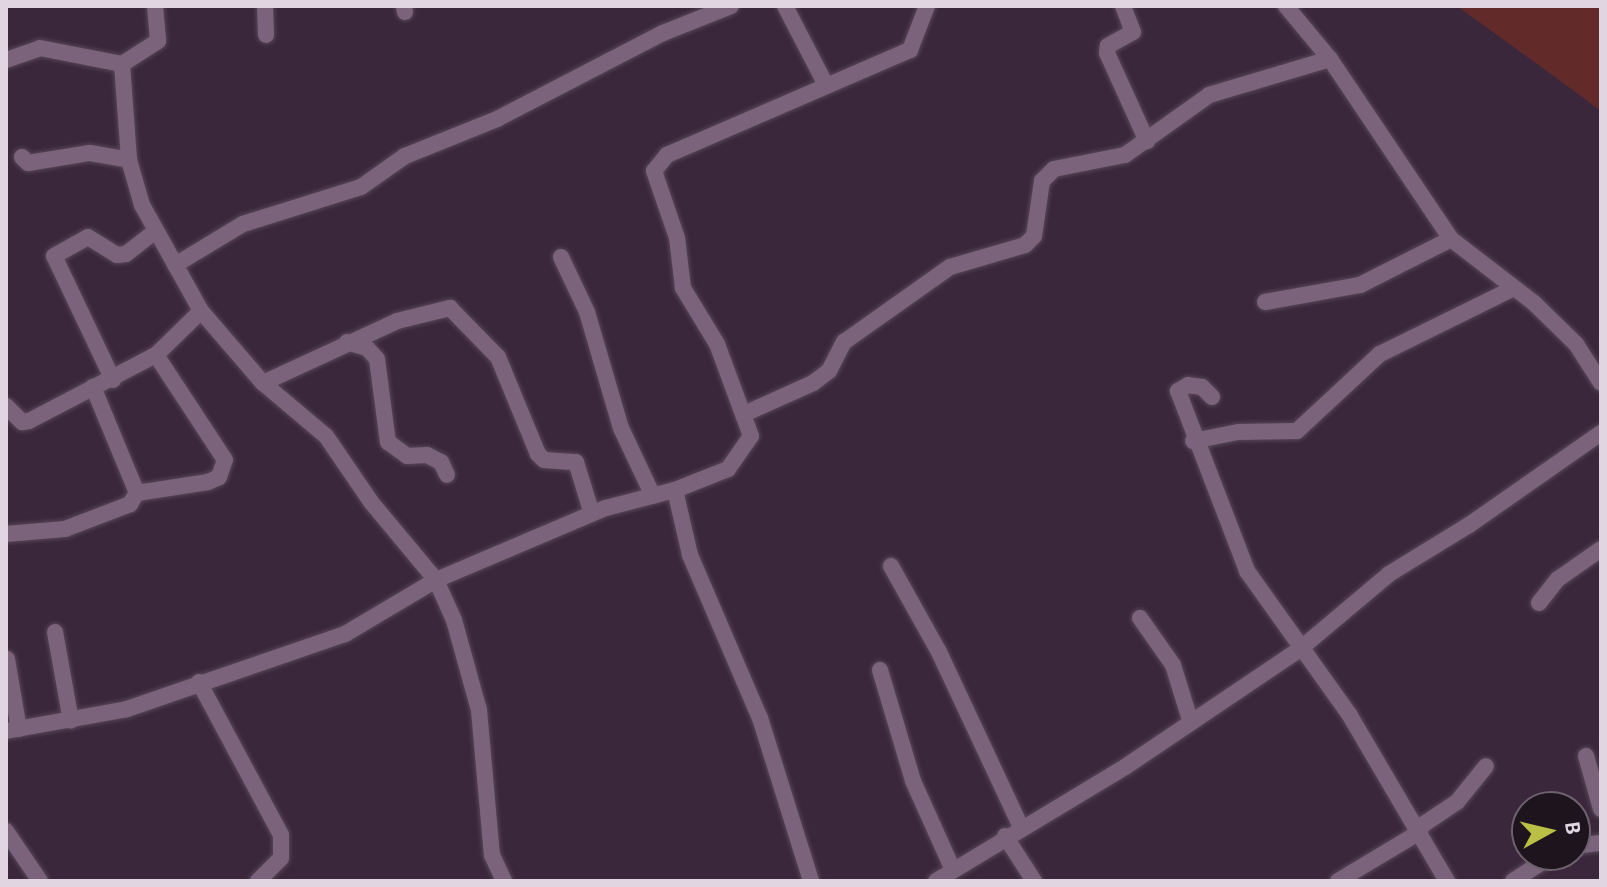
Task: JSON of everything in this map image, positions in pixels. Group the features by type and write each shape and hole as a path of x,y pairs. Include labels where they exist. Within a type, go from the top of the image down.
{"street":[{"path":"6,60 40,48 122,64 158,41 155,6"},
{"path":"265,6 266,35"},
{"path":"175,265 243,224 361,187 405,156 497,119 663,33 731,6"},
{"path":"785,6 826,85"},
{"path":"7,659 13,730 127,709 345,634 436,580 592,514 675,490 728,469 751,436 717,344 683,288 677,238 654,171 667,155 910,50 927,6"},
{"path":"1123,6 1133,32 1108,46 1107,53 1147,141"},
{"path":"1286,6 1330,59 1451,239 1514,288 1576,344 1601,383"},
{"path":"744,414 773,397 813,383 829,371 844,342 950,267 1025,245 1034,236 1048,172 1125,155 1209,95 1330,59"},
{"path":"122,64 129,160 155,231 201,311 263,383 326,436 371,502 436,580 454,620 479,710 492,855 504,881"},
{"path":"22,157 28,163 90,153 129,160"},
{"path":"113,380 54,256 57,250 88,237 117,255 126,254 155,231"},
{"path":"1265,302 1360,285 1451,239"},
{"path":"561,257 587,312 621,428 653,496"},
{"path":"1193,441 1238,432 1297,431 1380,354 1514,288"},
{"path":"263,383 347,342 450,308 498,357 538,454 544,460 576,462 592,514"},
{"path":"6,406 25,423 156,355 201,311"},
{"path":"347,342 367,348 377,359 388,442 407,456 427,455 441,462 447,475"},
{"path":"6,534 65,529 121,510 137,493 208,482 219,477 225,460 156,355"},
{"path":"1212,397 1202,387 1188,385 1178,391 1193,441 1247,571 1349,714 1447,881"},
{"path":"93,387 137,493"},
{"path":"936,881 1005,836 1125,767 1190,720 1300,649 1389,574 1469,525 1601,433"},
{"path":"675,490 690,555 760,718 811,881"},
{"path":"1539,603 1558,579 1601,549"},
{"path":"891,566 939,652 1021,827"},
{"path":"1140,618 1173,665 1190,720"},
{"path":"55,632 71,721"},
{"path":"880,670 913,781 953,870"},
{"path":"199,682 281,835 281,858 258,881"},
{"path":"1586,756 1601,809"},
{"path":"1338,881 1457,802 1486,766"},
{"path":"6,831 40,881"},
{"path":"1005,836 1034,881"}],"shaded area":[{"path":"1457,6 1601,6 1601,111 1555,77"}]}
